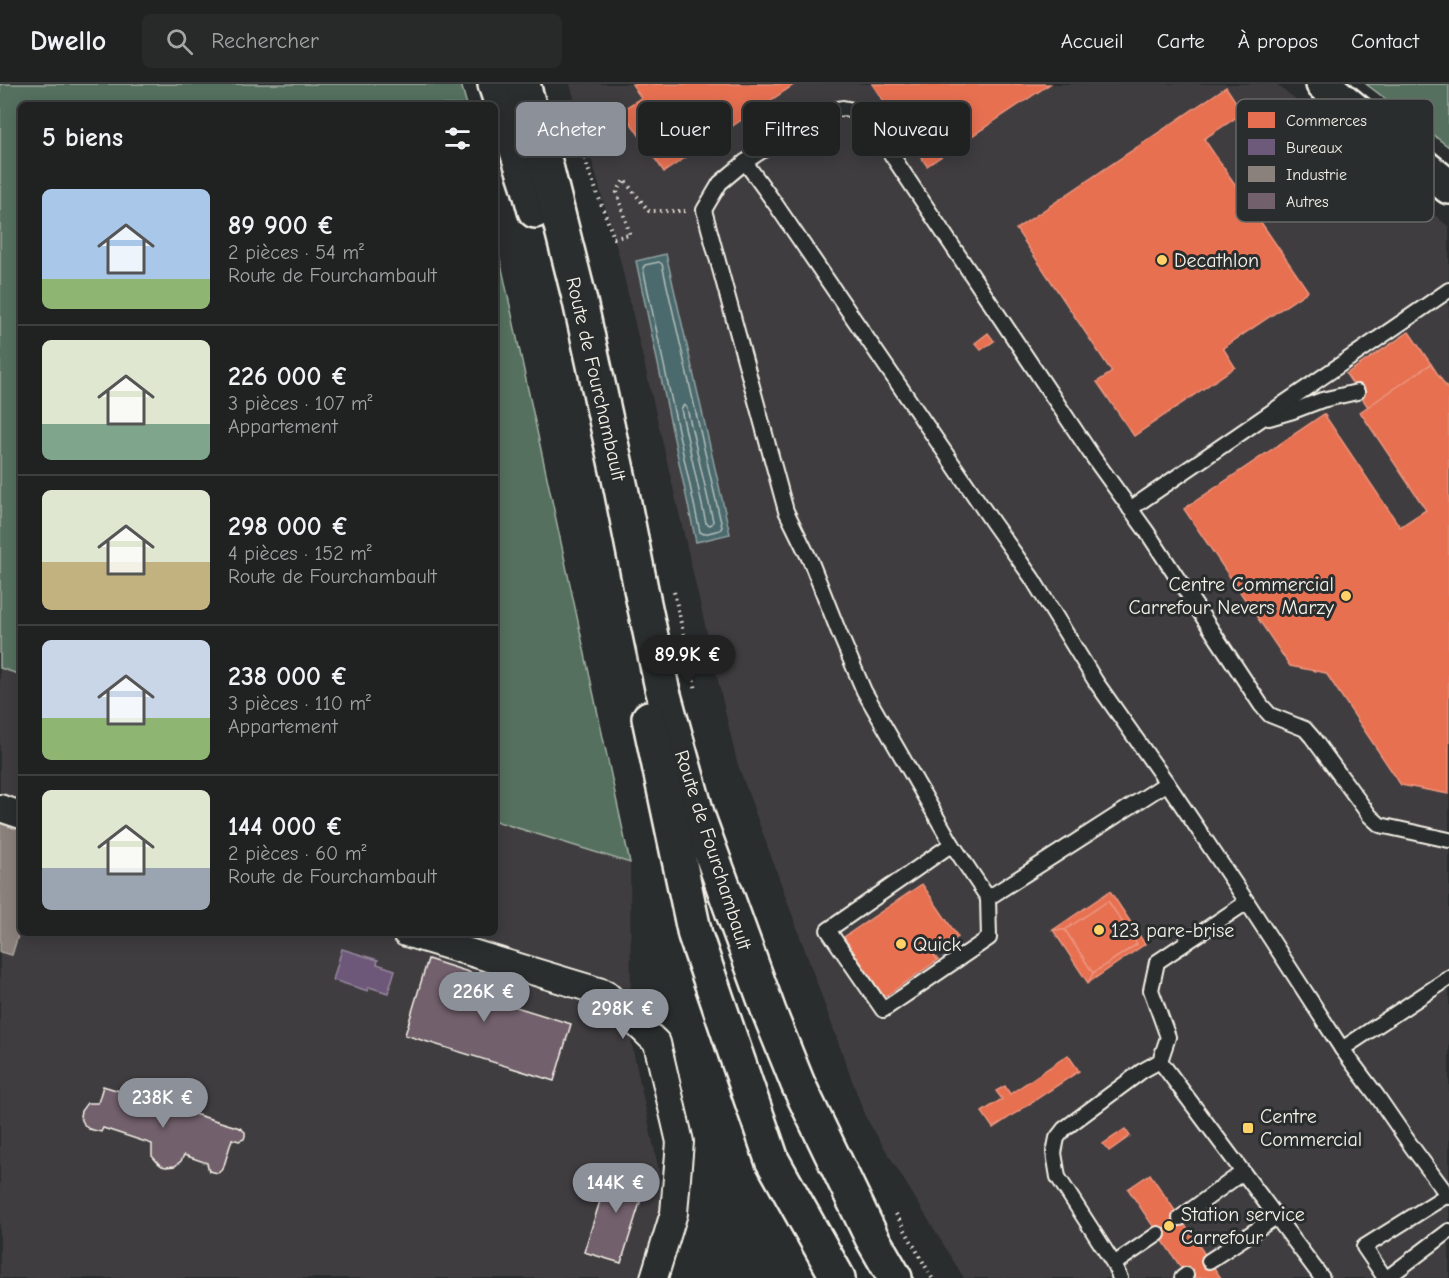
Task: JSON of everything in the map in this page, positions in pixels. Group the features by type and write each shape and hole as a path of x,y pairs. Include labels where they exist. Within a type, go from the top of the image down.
{"main road":[{"path":"495,84 528,185 564,320 695,936 772,1160 838,1278"},
{"name":"Route de Fourchambault","path":"523,84 579,297 662,688 698,817 769,1012 798,1084 872,1238 895,1278"},
{"path":"1323,84 1341,99"},
{"path":"1434,176 1449,188"}],"street":[{"path":"0,808 18,814"},
{"path":"416,936 605,993 657,1043 680,1142 674,1213 654,1278"}],"lane":[{"path":"952,844 828,930 883,1010 989,938 988,898 952,844 864,691 811,562 786,511 704,210 720,183 745,162 820,112 843,108 862,112 1081,439 1147,532 1261,705 1270,715 1305,729 1370,816 1380,825 1449,840"},
{"path":"745,162 1032,578 1096,682 1247,902 1341,1049 1448,1196 1364,1247 1386,1278 1449,1231"},
{"path":"1130,508 1258,421 1382,343 1449,290"},
{"path":"1258,421 1322,400 1357,392"},
{"path":"988,898 1167,783"},
{"path":"1120,1278 1114,1264 1058,1177 1054,1153 1057,1138 1073,1122 1142,1071 1160,1061 1168,1037 1151,990 1157,962 1247,902"},
{"path":"1341,1049 1449,978"},
{"path":"1160,1061 1322,1278"},
{"path":"1180,1218 1244,1172"},
{"path":"1209,1261 1276,1217"},
{"path":"1114,1264 1158,1234"}],"path":[{"path":"583,156 614,238 630,235 617,192 624,180 649,211 704,210"},
{"path":"673,586 696,691"},
{"path":"891,1206 932,1278"}],"shaded area":[{"path":"570,84 1276,84 1294,99 1236,99 1236,222 1434,222 1434,215 1449,227 1449,1278 964,1278 865,1116 737,762 620,259 591,156 626,156 626,102 575,102"},
{"path":"0,668 18,674 18,936 498,936 498,822 630,863 631,1041 667,1209 651,1278 0,1278"}],"green space":[{"path":"0,84 461,84 466,102 18,102 18,674 0,668"},
{"path":"1366,84 1449,84 1449,147 1434,136 1434,99 1386,99"},
{"path":"498,250 630,863 498,822"}],"water":[{"path":"666,254 730,534 696,542 636,261"}],"building: Commerces":[{"path":"632,84 795,84 768,102 743,102 743,119 731,127 731,102 638,102 638,134 626,116 626,107 641,98"},
{"path":"872,84 1050,84 970,137 970,102 884,102"},
{"name":"Decathlon","path":"1226,87 1236,102 1236,118 1204,139 1236,186 1236,222 1261,222 1308,291 1223,348 1235,367 1134,436 1097,382 1112,372 1016,229"},
{"path":"653,156 688,156 664,172"},
{"path":"920,156 942,156 927,166"},
{"path":"1409,332 1431,364 1368,407 1346,374"},
{"path":"988,333 994,341 981,350 975,343"},
{"name":"Centre Commercial Carrefour Nevers Marzy","path":"1431,364 1449,391 1449,794 1401,785 1326,673 1290,666 1184,509 1324,414 1400,527 1426,510 1360,412"},
{"path":"922,884 958,937 933,954 938,960 884,997 844,937"},
{"path":"1110,891 1145,944 1088,983 1093,973 1137,944 1108,901 1065,930 1053,930"},
{"path":"1108,901 1137,944 1093,973 1065,930"},
{"path":"1053,930 1065,930 1093,973 1088,983"},
{"path":"1068,1055 1079,1071 993,1128 982,1112 1002,1099 996,1091 1005,1086 1010,1094"},
{"path":"1125,1129 1130,1136 1109,1151 1103,1144"},
{"name":"Station service Carrefour","path":"1150,1174 1221,1278 1188,1278 1128,1189"}],"building: Bureaux":[{"path":"342,949 378,960 377,964 395,970 388,993 369,987 368,991 333,980"}],"building: Industrie":[{"path":"0,819 18,825 18,936 12,955 0,952"}],"building: Autres":[{"path":"428,959 503,983 497,1001 571,1024 554,1081 405,1035"},
{"path":"103,1086 240,1128 245,1132 244,1139 239,1141 232,1139 223,1169 218,1173 209,1171 207,1163 184,1155 175,1166 162,1166 152,1156 152,1144 103,1128 101,1132 85,1126 80,1116 81,1111 87,1103 98,1103"},
{"path":"611,1166 648,1177 621,1263 584,1252"}],"place":[{"name":"Decathlon","path":"1162,260"},
{"name":"Centre Commercial Carrefour Nevers Marzy","path":"1346,596"},
{"name":"123 pare-brise","path":"1099,930"},
{"name":"Quick","path":"901,944"},
{"name":"Centre Commercial","path":"1248,1128"},
{"name":"Station service Carrefour","path":"1169,1226"}]}
